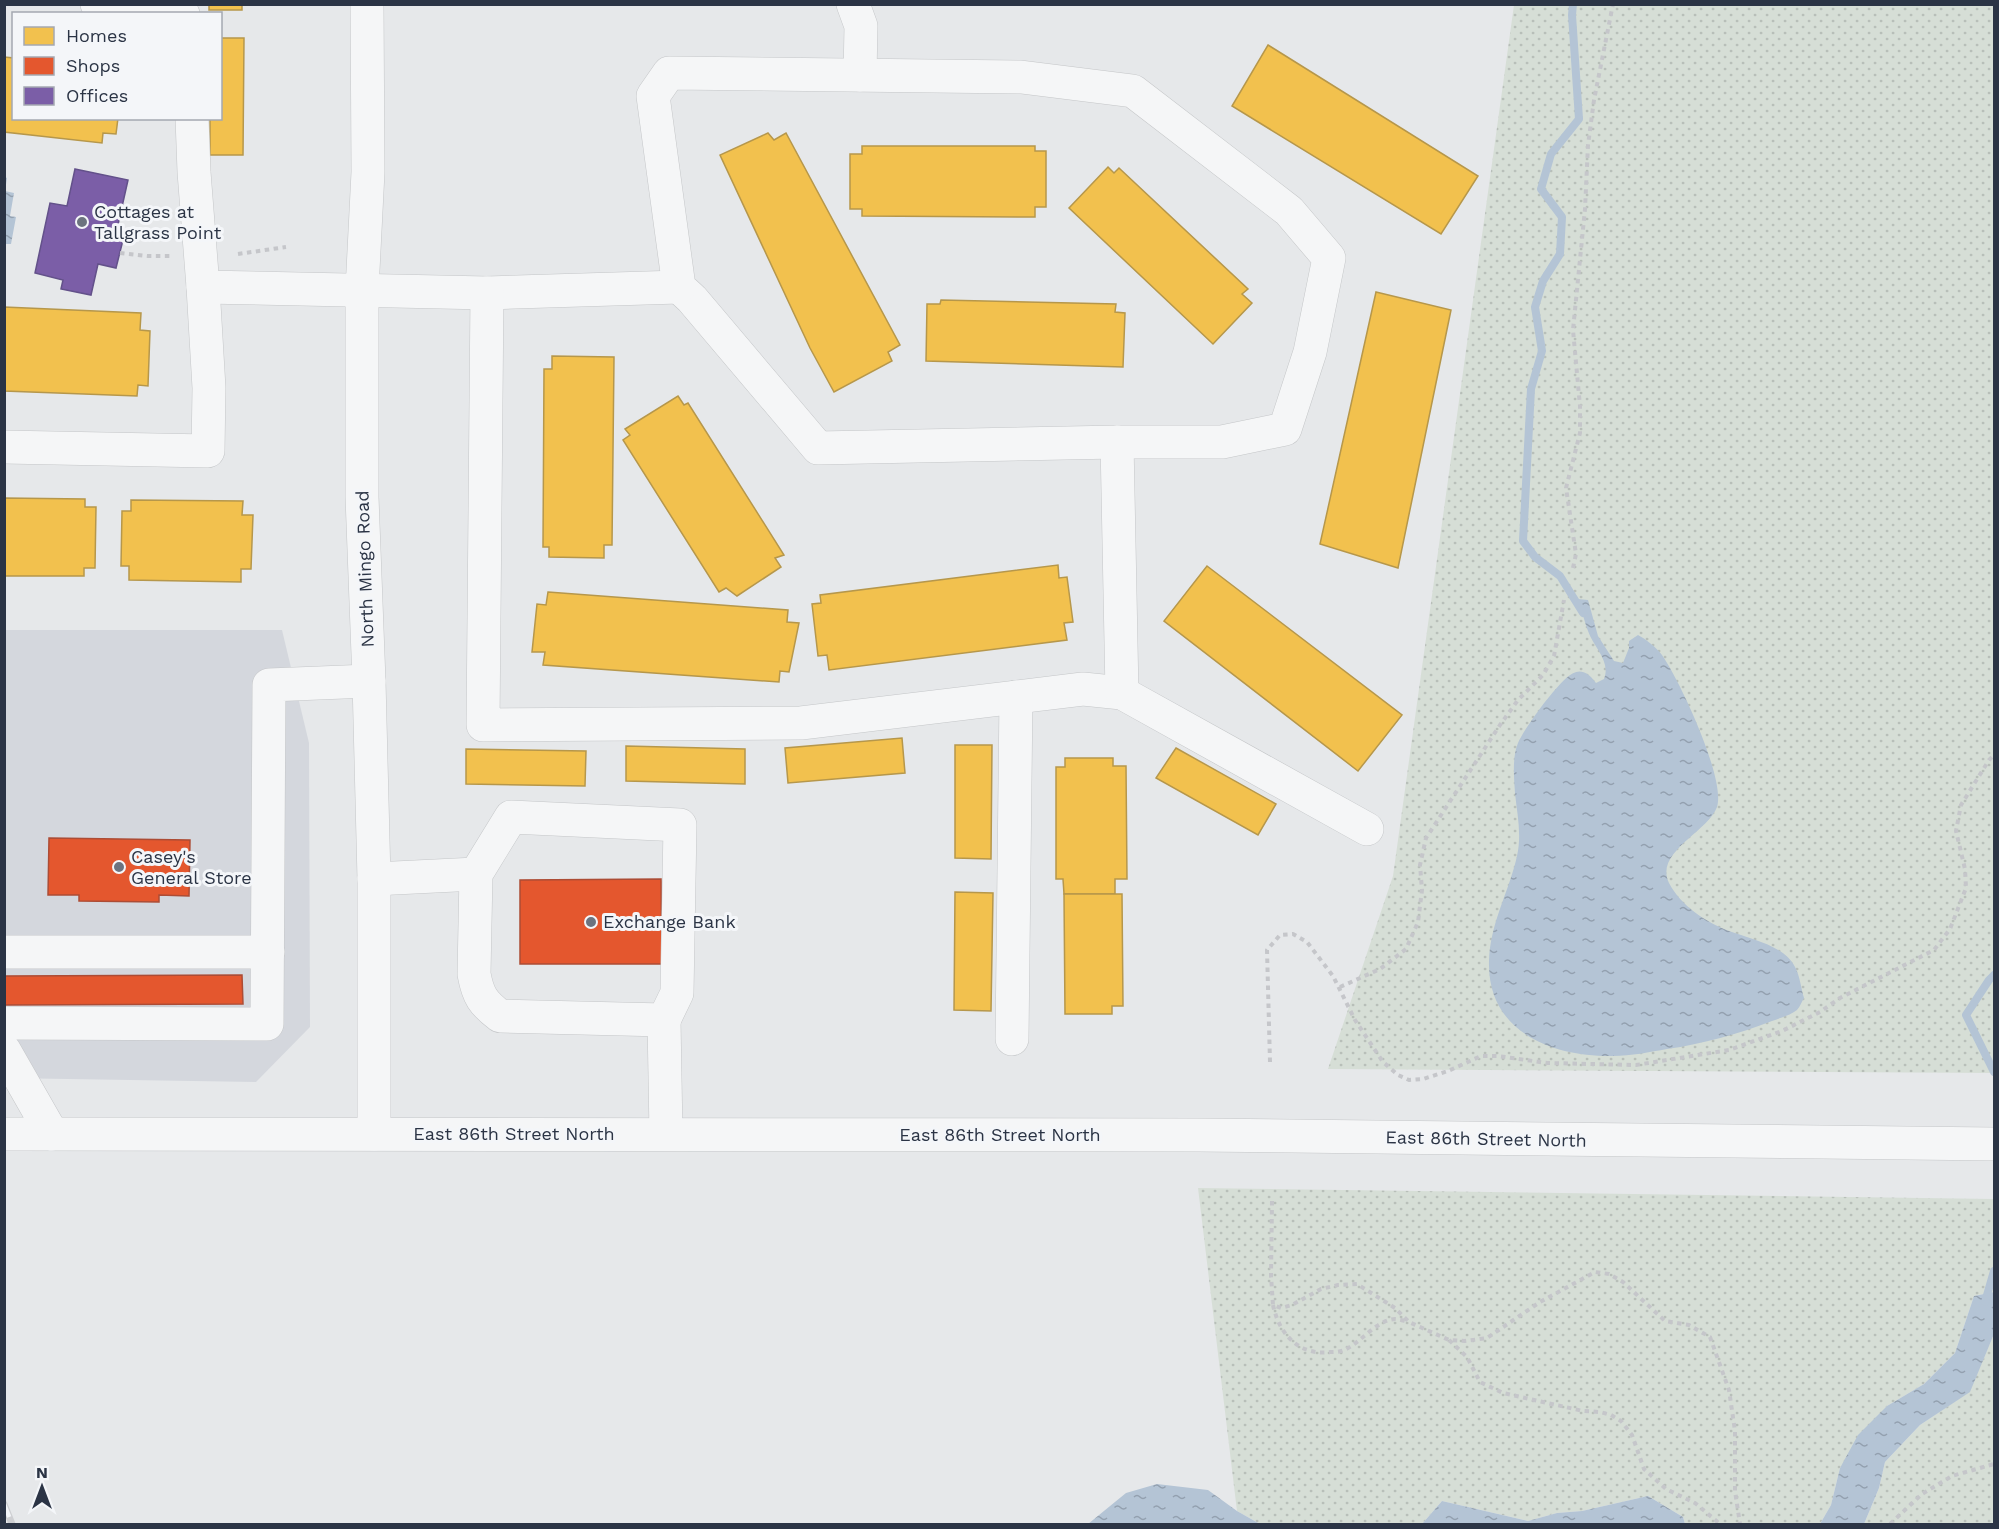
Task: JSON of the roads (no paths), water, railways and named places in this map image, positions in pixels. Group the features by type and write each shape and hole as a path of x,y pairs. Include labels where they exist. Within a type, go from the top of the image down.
{"street":[{"path":"97,4 166,12"},
{"name":"North Mingo Road","path":"368,4 368,172 363,290 363,497 374,879 374,1134"},
{"path":"853,4 861,26 860,75"},
{"path":"669,73 860,75 1021,77 1133,91 1289,211 1329,258 1310,352 1285,429 1222,442 818,448 692,299 679,287 653,96 669,73"},
{"path":"4,447 207,451 209,388 192,120"},
{"path":"203,287 488,293 679,287"},
{"path":"488,293 483,725 801,723 1083,688 1122,693 1366,829"},
{"path":"1117,442 1122,693"},
{"path":"4,1023 267,1024 269,685 369,681"},
{"path":"1012,1039 1016,697"},
{"path":"664,1020 500,1016 486,1005 477,990 474,974 476,874 511,817 680,825 677,993 664,1020 666,1134"},
{"path":"374,879 476,874"},
{"path":"4,952 267,952"},
{"path":"4,1050 52,1134"},
{"name":"East 86th Street North","path":"4,1134 1198,1136 1995,1144"}],"water":[{"path":"5,191 14,193 10,216 16,217 11,244 5,244"},
{"path":"1578,599 1588,600 1598,636 1614,661 1623,663 1629,648 1629,641 1638,635 1660,652 1670,668 1700,730 1715,775 1718,793 1717,807 1712,816 1675,852 1669,862 1666,872 1669,883 1680,899 1703,918 1729,931 1775,948 1790,959 1798,974 1804,998 1798,1009 1792,1013 1707,1041 1640,1054 1613,1056 1568,1052 1546,1045 1527,1036 1511,1023 1499,1006 1491,986 1489,961 1496,921 1514,869 1518,848 1519,824 1514,774 1516,749 1524,731 1559,685 1569,676 1579,671 1585,672 1596,683 1604,679 1606,672 1604,660 1588,631"},
{"path":"1994,1292 1994,1334 1970,1392 1920,1425 1885,1462 1879,1488 1864,1524 1820,1524 1831,1505 1840,1468 1858,1435 1887,1406 1924,1384 1955,1353 1974,1296"},
{"path":"1157,1484 1208,1490 1260,1524 1088,1524 1126,1493"},
{"path":"1648,1496 1683,1517 1685,1524 1422,1524 1442,1501 1528,1521 1557,1513 1582,1511"}],"waterway":[{"path":"1573,4 1579,119 1551,154 1541,189 1562,217 1560,254 1543,281 1535,307 1542,351 1531,389 1523,541 1535,557 1560,576 1583,613"},
{"path":"1994,975 1966,1015 1994,1072"},
{"path":"1985,1302 1994,1271"}],"railway":[{"path":"4,1504 12,1524"}],"place":[{"name":"Cottages at Tallgrass Point","path":"82,222"},
{"name":"Casey's General Store","path":"119,867"},
{"name":"Exchange Bank","path":"591,922"}]}
